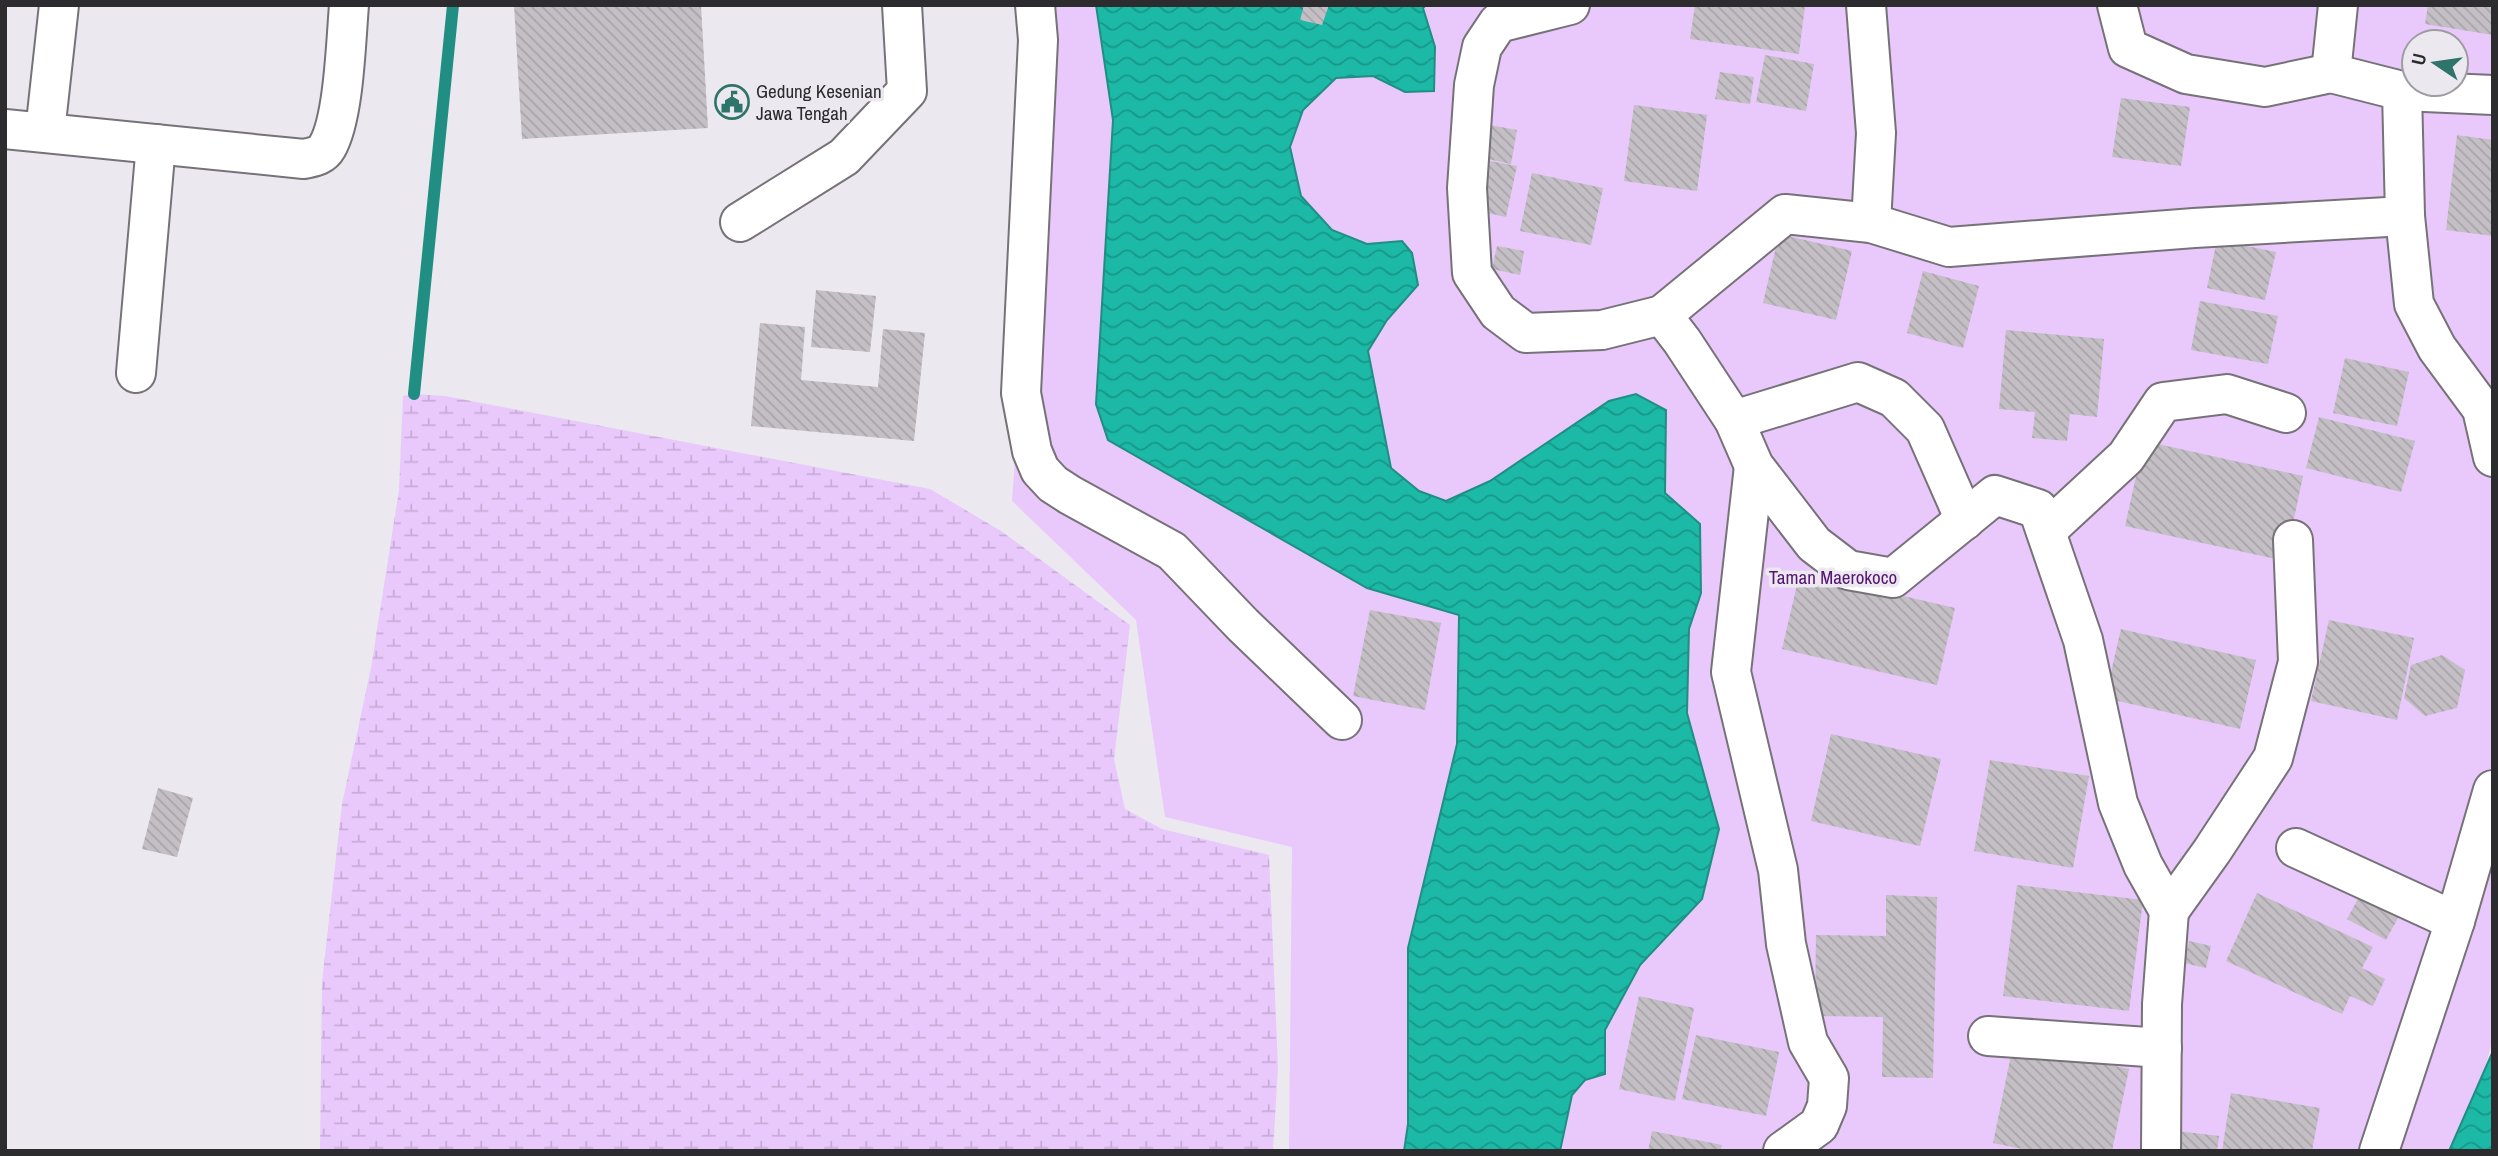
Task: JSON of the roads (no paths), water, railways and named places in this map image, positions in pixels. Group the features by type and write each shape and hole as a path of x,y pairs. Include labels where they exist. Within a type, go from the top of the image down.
{"street":[{"path":"45,132 60,5"},
{"path":"5,129 304,159 317,156 327,149 335,128 349,5"},
{"path":"740,222 844,157 907,92 902,5"},
{"path":"1035,5 1038,40 1021,393 1032,451 1040,470 1053,484 1070,495 1172,551 1243,625 1342,720"},
{"path":"1570,5 1497,23 1482,47 1474,85 1467,188 1472,272 1497,312 1526,333 1602,330 1662,315 1784,214 1871,223 1948,247 2194,228 2405,216"},
{"path":"1866,5 1875,133 1871,223"},
{"path":"2117,5 2128,48 2186,74 2265,87 2331,73 2400,90"},
{"path":"2331,73 2338,5"},
{"path":"2470,94 2493,95"},
{"path":"2402,98 2405,216 2414,304 2437,348 2482,409 2493,457"},
{"path":"136,373 156,144"},
{"path":"1662,315 1734,420 1754,466 1814,544 1848,570 1893,578 1995,495 2038,509 2083,640 2118,803 2143,864 2169,911 2162,1048 2161,1151"},
{"path":"1734,420 1858,382 1894,398 1925,429 1965,520"},
{"path":"2046,531 2126,457 2162,402 2227,394 2286,413"},
{"path":"1754,466 1731,672 1778,870 1786,944 1808,1042 1829,1078 1826,1106 1819,1125 1783,1151"},
{"path":"2169,911 2273,758 2298,662 2293,540"},
{"path":"2379,1151 2455,921 2493,790"},
{"path":"2296,848 2455,921"},
{"path":"1988,1036 2162,1048"}],"water":[{"path":"1096,5 1426,5 1423,8 1435,47 1434,91 1405,92 1373,76 1336,78 1303,110 1290,147 1301,196 1332,230 1367,244 1402,241 1412,253 1418,285 1387,320 1368,351 1391,468 1419,491 1446,501 1490,481 1609,401 1636,394 1666,410 1665,493 1700,524 1701,593 1689,629 1687,713 1719,829 1702,899 1640,965 1605,1030 1605,1074 1585,1080 1572,1095 1560,1151 1404,1151 1408,1124 1408,948 1457,744 1459,615 1367,588 1108,440 1096,404 1113,120"},
{"path":"2493,1051 2493,1151 2449,1151"}],"waterway":[{"path":"414,394 453,5"}],"place":[{"name":"Gedung Kesenian Jawa Tengah","path":"732,102"}],"park label":[{"name":"Taman Maerokoco","path":"1833,577"}]}
